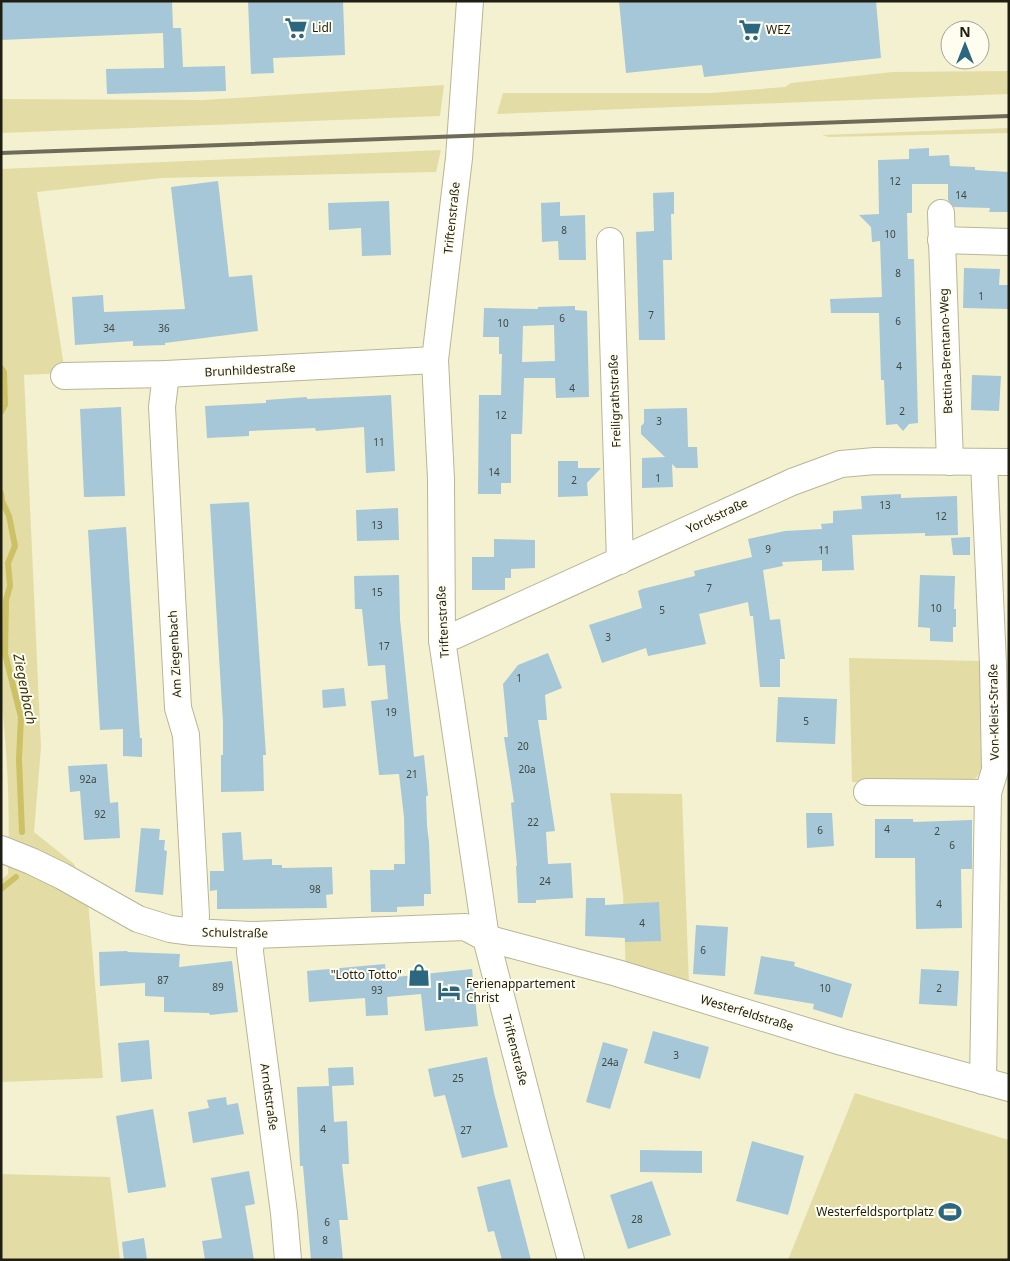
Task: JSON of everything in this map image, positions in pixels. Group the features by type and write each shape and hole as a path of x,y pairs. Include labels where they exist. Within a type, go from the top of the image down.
{"street":[{"name":"Triftenstraße","path":"470,1 459,158 435,360 440,480 442,640 486,938 571,1260"},
{"name":"Bettina-Brentano-Weg","path":"941,214 950,462"},
{"path":"942,240 1009,242"},
{"name":"Freiligrathstraße","path":"610,241 620,561"},
{"name":"Brunhildestraße","path":"64,376 166,374 435,360"},
{"name":"Am Ziegenbach","path":"166,374 162,407 178,708 186,735 196,916 193,932"},
{"name":"Yorckstraße","path":"442,640 792,482 841,464 875,460 997,462"},
{"name":"Von-Kleist-Straße","path":"983,1081 988,793 995,770 993,664 997,462"},
{"path":"867,792 988,793"},
{"name":"Schulstraße","path":"1,849 54,872 138,919 170,929 251,935 465,927 486,938"},
{"name":"Arndtstraße","path":"251,935 250,952 284,1214 288,1260"},
{"name":"Westerfeldstraße","path":"486,938 617,973 842,1042 1009,1088"}],"shaded area":[{"path":"1009,71 1009,94 497,114 503,93 711,93 785,87 791,83 893,72"},
{"path":"444,85 440,116 1,133 1,99 203,100"},
{"path":"1009,128 1009,133 829,137 822,135"},
{"path":"441,150 436,172 161,178 37,192 65,373 24,375 41,748 34,832 74,864 88,901 103,1078 1,1082 1,880 8,874 9,830 7,764 1,698 1,169"},
{"path":"849,658 981,661 983,768 976,778 961,785 852,782"},
{"path":"610,793 682,794 689,986 626,973 623,894"},
{"path":"855,1093 1009,1140 1009,1260 788,1260"},
{"path":"1,1174 110,1177 120,1260 1,1260"}],"building":[{"path":"1,1 172,1 173,28 181,28 183,67 225,66 226,91 107,94 106,69 164,68 163,33 1,40"},
{"name":"Lidl","path":"248,1 343,1 345,55 273,58 274,73 251,74"},
{"name":"WEZ","path":"619,1 876,1 881,58 704,77 702,65 626,73"},
{"path":"929,148 929,156 949,155 950,166 975,167 975,170 1009,172 1009,212 989,212 990,208 954,207 948,200 948,184 912,184 912,213 907,213 908,259 914,259 918,423 909,424 903,431 897,424 886,425 884,380 881,380 879,313 831,313 830,299 882,297 880,241 872,242 871,227 859,215 879,214 878,160 909,159 909,149"},
{"path":"218,181 229,277 252,275 258,331 165,343 165,345 133,346 133,341 75,345 72,297 103,295 104,312 185,309 171,187"},
{"path":"674,192 674,214 671,214 672,260 663,260 665,340 639,340 636,232 654,231 653,193"},
{"path":"389,201 391,255 362,256 361,228 329,230 328,203"},
{"path":"560,202 560,216 585,215 586,260 559,260 558,241 542,242 541,203"},
{"path":"964,268 1000,269 999,285 1009,285 1009,309 963,308"},
{"path":"575,306 575,310 587,311 589,397 556,398 555,378 524,378 522,434 511,434 511,483 501,483 501,494 478,494 479,395 501,395 502,354 499,354 499,337 483,337 484,308 538,309 538,307","holes":["554,325 555,361 522,362 523,326"]},
{"path":"972,375 1001,376 999,411 971,410"},
{"path":"391,395 395,471 366,473 364,427 316,431 315,428 249,431 249,436 207,438 205,406 266,403 266,400 307,397 307,399"},
{"path":"121,407 125,496 84,497 80,409"},
{"path":"687,408 688,447 697,447 698,468 676,468 672,464 673,487 642,488 642,458 665,457 641,434 641,426 644,423 644,409"},
{"path":"558,461 578,461 578,468 601,468 587,483 588,496 558,497"},
{"path":"901,494 901,498 957,496 958,535 925,536 925,533 852,535 854,570 822,571 822,560 782,562 783,566 763,570 770,620 780,619 785,659 780,659 780,687 760,687 753,616 750,616 748,602 699,614 706,644 648,656 646,648 602,663 589,625 642,608 638,591 695,576 694,571 752,557 748,539 785,531 822,529 821,524 833,523 833,511 862,509 861,496"},
{"path":"249,502 266,755 263,755 264,791 221,792 223,723 210,504"},
{"path":"398,508 399,540 357,541 356,510"},
{"path":"126,527 142,757 123,756 123,729 100,730 88,530"},
{"path":"970,537 970,555 953,555 951,538"},
{"path":"494,539 535,540 535,568 511,569 511,578 505,578 505,590 472,590 472,557 494,557"},
{"path":"399,575 400,619 414,757 424,755 428,796 426,796 431,894 424,894 424,906 397,907 397,912 371,912 370,870 394,870 394,864 405,864 404,817 399,774 379,775 371,701 388,699 385,665 368,666 362,609 355,609 354,576"},
{"path":"920,575 955,576 954,609 956,609 956,627 953,627 953,642 930,641 930,628 918,627"},
{"path":"548,653 562,688 545,695 547,720 538,720 555,831 546,832 548,864 571,863 573,898 536,900 536,903 518,903 517,866 511,803 514,802 504,737 508,737 503,684 518,665"},
{"path":"344,688 346,706 323,708 322,690"},
{"path":"778,697 837,699 835,744 776,742"},
{"path":"107,764 110,803 118,802 120,838 84,840 80,791 70,792 68,766"},
{"path":"806,813 832,813 834,846 807,848"},
{"path":"875,819 913,819 913,822 972,820 972,869 961,869 962,928 916,929 915,858 875,858"},
{"path":"141,828 160,829 159,840 165,840 164,850 167,851 163,895 135,892"},
{"path":"241,832 243,860 272,859 272,865 282,865 282,868 332,867 333,894 326,895 327,908 217,909 217,890 210,891 210,871 224,871 222,833"},
{"path":"586,898 605,898 605,905 659,902 661,941 625,942 625,938 585,936"},
{"path":"696,925 728,927 725,976 693,974"},
{"path":"127,951 180,954 179,967 232,961 238,1012 210,1015 209,1013 164,1012 164,997 145,996 145,983 100,986 99,952"},
{"path":"761,956 795,962 794,966 852,984 842,1018 813,1009 814,1004 754,994"},
{"path":"385,964 386,978 472,969 478,1026 425,1031 421,994 387,997 388,1015 366,1016 365,998 309,1002 307,971"},
{"path":"921,969 959,971 957,1006 919,1004"},
{"path":"653,1031 709,1047 700,1079 644,1063"},
{"path":"149,1040 152,1079 121,1082 118,1043"},
{"path":"603,1042 628,1049 610,1109 586,1102"},
{"path":"487,1057 508,1147 462,1158 445,1095 434,1097 428,1069"},
{"path":"353,1067 354,1085 332,1086 334,1122 347,1121 349,1164 342,1164 348,1220 339,1220 343,1260 311,1260 303,1166 300,1166 297,1087 329,1086 328,1068"},
{"path":"226,1097 227,1105 238,1103 244,1134 193,1143 188,1112 209,1108 207,1100"},
{"path":"153,1109 166,1187 128,1193 116,1116"},
{"path":"752,1141 804,1156 788,1215 736,1201"},
{"path":"640,1150 702,1151 702,1173 640,1172"},
{"path":"249,1171 255,1204 245,1206 254,1260 205,1260 202,1241 222,1238 211,1178"},
{"path":"510,1179 531,1260 502,1260 494,1231 488,1232 477,1187"},
{"path":"652,1181 671,1235 628,1249 610,1195"},
{"path":"144,1238 147,1260 124,1260 122,1242"}],"waterway":[{"name":"Ziegenbach","path":"1,368 4,372 5,405 1,412"},
{"name":"Ziegenbach","path":"1,493 2,501 9,516 15,546 8,563 10,586 6,600 5,654 21,717 19,759 22,832"},
{"name":"Ziegenbach","path":"1,889 16,877"}],"railway":[{"path":"1,153 1009,116"}],"place":[{"name":"Lidl","path":"296,28"},
{"name":"WEZ","path":"750,30"},
{"name":"\"Lotto Totto\"","path":"419,975"},
{"name":"Ferienappartement Christ","path":"449,991"},
{"name":"Westerfeldsportplatz","path":"950,1212"}]}
